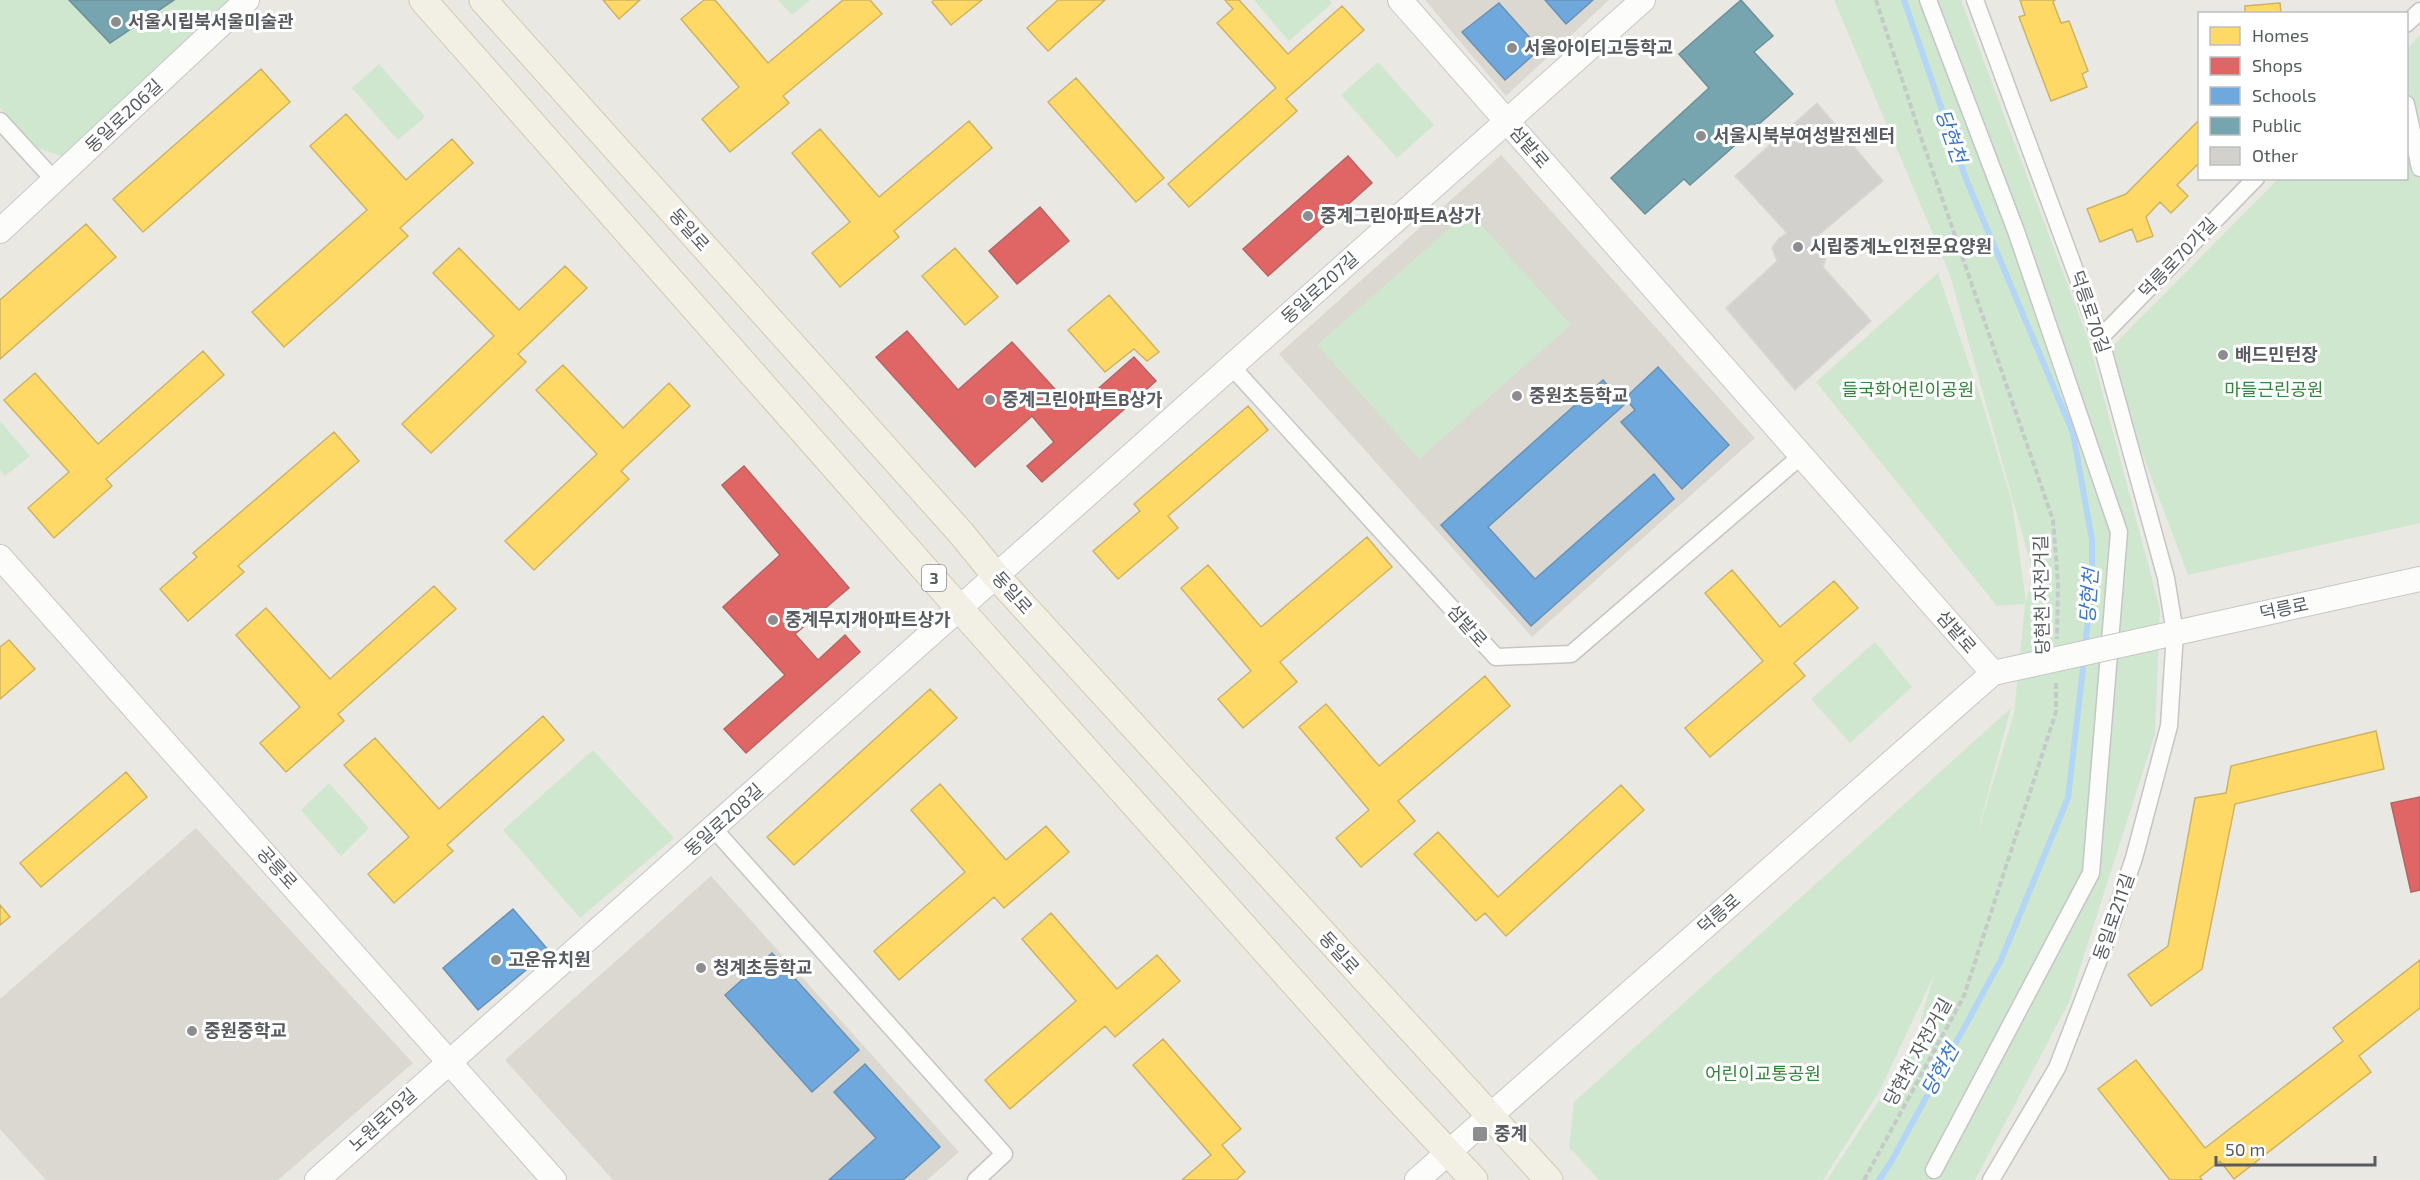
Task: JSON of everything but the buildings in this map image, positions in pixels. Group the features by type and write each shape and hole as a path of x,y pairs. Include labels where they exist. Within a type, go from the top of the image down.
{"main road":[{"name":"3","path":"423,0 960,609 1448,1154 1474,1180"},
{"name":"동일로","path":"483,0 961,533 996,576 1419,1041 1549,1180"}],"street":[{"name":"동일로206길","path":"0,231 247,0"},
{"name":"섬밭로","path":"1400,0 1993,673"},
{"name":"동일로207길","path":"996,576 1643,0"},
{"path":"1928,0 2016,231 2119,532 2091,873 1934,1170"},
{"name":"덕릉로70길","path":"1975,0 2100,338 2166,578 2175,633"},
{"path":"2408,22 2420,10"},
{"path":"2408,113 2420,168"},
{"path":"0,121 56,181"},
{"name":"덕릉로70가길","path":"2100,338 2254,180"},
{"name":"섬밭로","path":"1232,367 1496,657 1571,654 1801,456"},
{"name":"공릉로","path":"0,557 554,1180"},
{"name":"동일로208길","path":"449,1061 714,829 996,576"},
{"name":"덕릉로","path":"1417,1180 1993,673 2420,579"},
{"name":"동일로211길","path":"1991,1180 2057,1068 2104,946 2134,858 2169,726 2175,633"},
{"path":"714,829 1004,1154 976,1180"},
{"name":"노원로19길","path":"317,1180 449,1061"}],"path":[{"name":"당현천 자전거길","path":"1876,0 2054,520 2058,583 2057,642"},
{"name":"당현천 자전거길","path":"1864,1180 1964,996 2056,712 2056,677"}],"shaded area":[{"name":"서울아이티고등학교","path":"1425,0 1609,0 1506,96"},
{"name":"중원초등학교","path":"1501,155 1755,438 1532,637 1279,354"},
{"name":"중원중학교","path":"196,828 413,1063 278,1180 46,1180 0,1129 0,999"},
{"name":"청계초등학교","path":"711,876 959,1152 927,1180 613,1180 505,1060"}],"green space":[{"path":"0,0 229,0 64,157 37,148 0,108"},
{"path":"778,0 810,0 792,15"},
{"path":"1254,0 1329,0 1332,3 1289,41"},
{"path":"1834,0 1961,0 2089,342 2160,609 2155,734 2069,1002 1975,1180 1827,1180 1912,1050 1934,975 1879,1092 1823,1180 1599,1180 1569,1147 1574,1102 2011,708 1976,838 2014,713 2025,604 1997,606 1816,382 1938,273 1983,405 2012,502 2026,602 2033,572 1949,272"},
{"name":"마들근린공원","path":"2420,35 2420,523 2188,575 2105,354 2277,180 2408,180 2408,48"},
{"path":"1378,62 1434,125 1397,158 1341,95"},
{"path":"379,64 425,117 398,140 352,88"},
{"path":"1469,211 1571,325 1419,459 1317,345"},
{"path":"0,421 30,456 5,476 0,470"},
{"path":"1875,642 1912,687 1850,743 1811,699"},
{"path":"593,750 674,838 580,918 503,830"},
{"path":"329,783 369,828 341,856 301,810"}],"waterway":[{"name":"당현천","path":"1904,0 1966,179 2073,433 2092,540 2092,586 2085,647"},
{"name":"당현천","path":"1879,1180 2001,960 2068,798 2084,660"}],"place":[{"name":"서울시립북서울미술관","path":"116,22"},
{"name":"서울아이티고등학교","path":"1512,48"},
{"name":"서울시북부여성발전센터","path":"1701,136"},
{"name":"중계그린아파트A상가","path":"1308,216"},
{"name":"시립중계노인전문요양원","path":"1798,247"},
{"name":"배드민턴장","path":"2223,355"},
{"name":"중원초등학교","path":"1517,396"},
{"name":"중계그린아파트B상가","path":"990,400"},
{"name":"중계무지개아파트상가","path":"773,620"},
{"name":"고운유치원","path":"496,960"},
{"name":"청계초등학교","path":"701,968"},
{"name":"중원중학교","path":"192,1031"},
{"name":"중계","path":"1480,1134"}],"park label":[{"name":"들국화어린이공원","path":"1908,390"},
{"name":"어린이교통공원","path":"1763,1074"}]}
